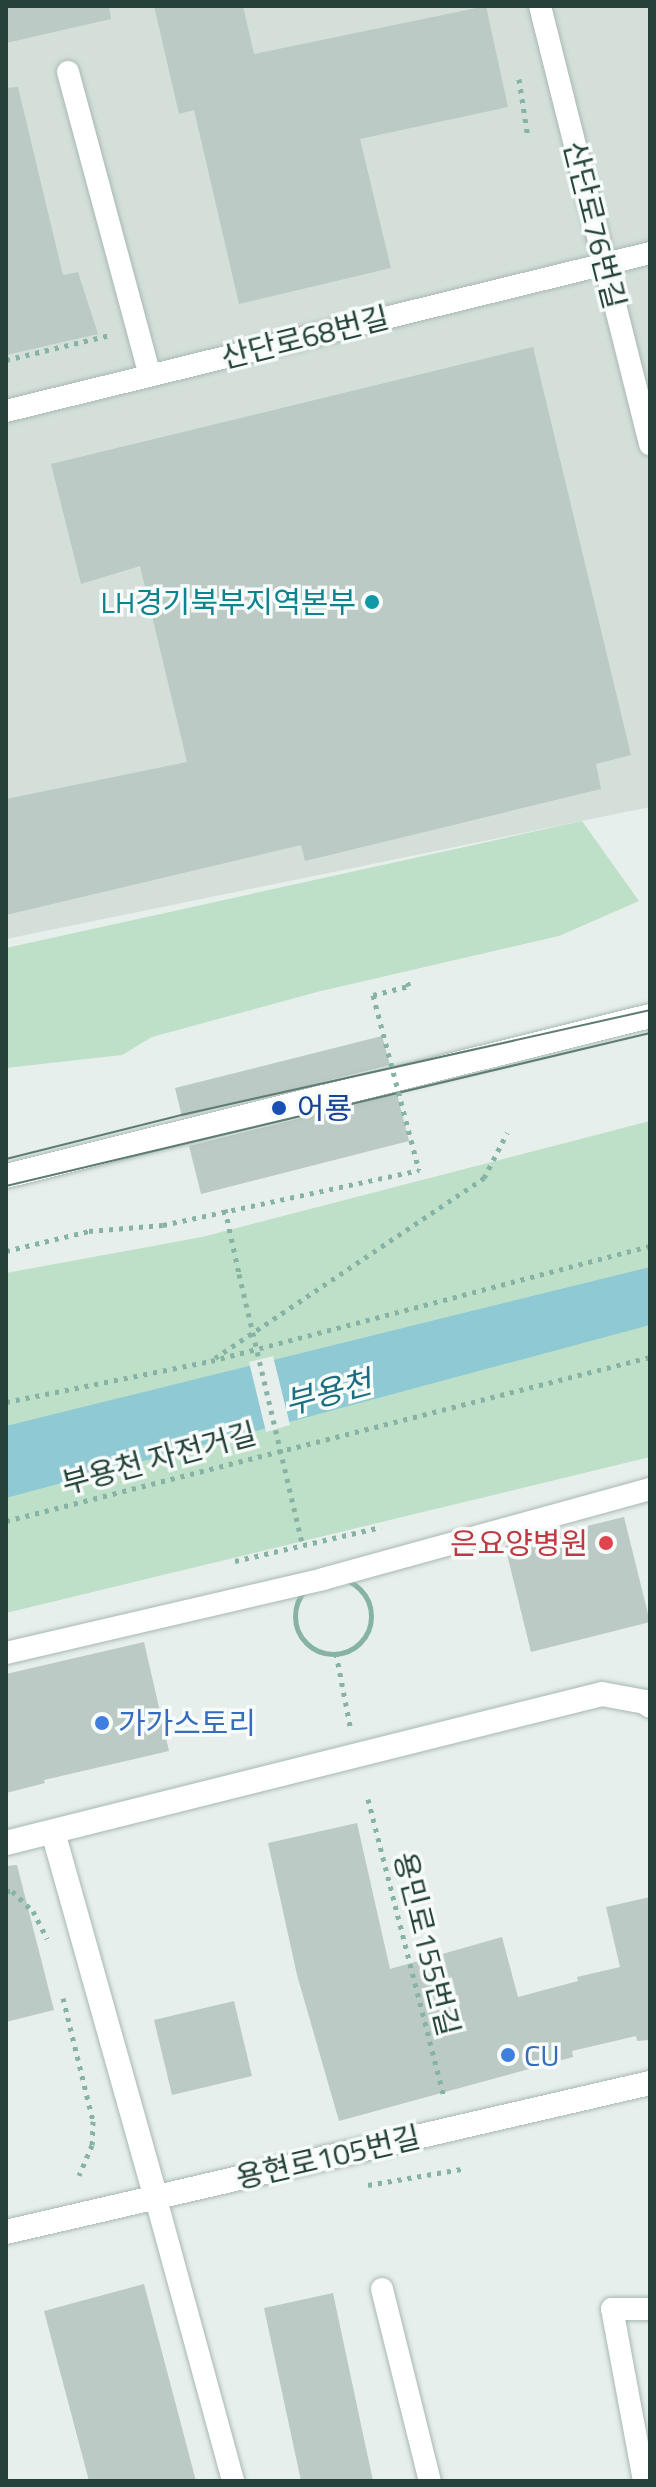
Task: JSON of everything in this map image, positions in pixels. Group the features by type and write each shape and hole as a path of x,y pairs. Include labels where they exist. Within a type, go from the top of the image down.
{"street":[{"path":"6,1176 650,1016"},
{"path":"6,1843 602,1694 645,1702 650,1706"},
{"path":"53,1832 156,2199"},
{"name":"용현로105번길","path":"6,2232 650,2083"}],"lane":[{"name":"산단로76번길","path":"540,6 650,444"},
{"path":"68,72 150,375"},
{"name":"산단로68번길","path":"6,411 650,253"},
{"path":"6,1653 323,1579 650,1489"},
{"path":"156,2199 233,2481"},
{"path":"382,2289 430,2481"},
{"path":"644,2481 612,2309 650,2309"}],"path":[{"path":"519,79 528,138"},
{"path":"6,360 87,342"},
{"path":"6,1251 89,1231 163,1225 225,1209 419,1170 373,995 409,986 407,981"},
{"path":"211,1361 484,1178 507,1133"},
{"path":"225,1209 303,1546"},
{"path":"6,1402 211,1361 650,1246"},
{"name":"부용천 자전거길","path":"6,1521 650,1357"},
{"path":"235,1561 381,1527"},
{"path":"323,1579 348,1581 359,1588 371,1611 366,1636 357,1646 336,1653 325,1653 308,1644 297,1627 296,1607 302,1595 323,1579"},
{"path":"336,1653 350,1726"},
{"name":"용민로155번길","path":"368,1799 444,2099"},
{"path":"6,1891 12,1891 33,1911 50,1945"},
{"path":"61,1991 93,2121 92,2145 79,2175"}],"shaded area":[{"path":"6,6 650,6 650,807 6,939"}],"green space":[{"path":"582,821 639,901 559,936 317,992 152,1037 122,1055 6,1068 6,948"},
{"path":"650,1121 650,1457 6,1613 6,1273 202,1237"}],"water":[{"name":"부용천","path":"650,1267 650,1325 6,1498 6,1426"}],"pier":[{"path":"273,1356 290,1425 266,1432 249,1362"}],"building":[{"path":"6,6 109,6 111,19 6,43"},
{"path":"154,6 243,6 254,54 486,6 508,107 360,139 391,268 239,304 194,110 179,114"},
{"path":"18,87 63,275 78,272 98,334 6,355 6,88"},
{"name":"LH경기북부지역본부","path":"533,347 631,755 596,764 601,789 305,861 301,845 6,915 6,799 187,762 140,566 81,584 51,464"},
{"path":"382,1036 390,1065 182,1117 175,1088"},
{"path":"397,1094 409,1141 201,1194 189,1146"},
{"path":"624,1517 650,1622 531,1652 505,1546"},
{"path":"144,1642 169,1751 44,1780 45,1783 6,1793 6,1674"},
{"path":"357,1823 390,1969 502,1937 518,1997 578,1981 577,1977 620,1967 606,1907 650,1897 650,2040 637,2041 636,2036 572,2051 573,2057 339,2121 297,1975 268,1843"},
{"path":"17,1865 54,2010 6,2022 6,1866"},
{"path":"234,2001 252,2076 172,2095 154,2020"},
{"path":"144,2284 196,2481 89,2481 44,2311"},
{"path":"333,2293 373,2481 301,2481 264,2308"}],"tram line":[{"path":"6,1159 181,1115 650,1010"},
{"path":"6,1186 650,1033"}],"place":[{"name":"LH경기북부지역본부","path":"372,602"},
{"name":"어룡","path":"279,1108"},
{"name":"은요양병원","path":"606,1543"},
{"name":"가가스토리","path":"102,1723"},
{"name":"CU","path":"508,2055"}]}
